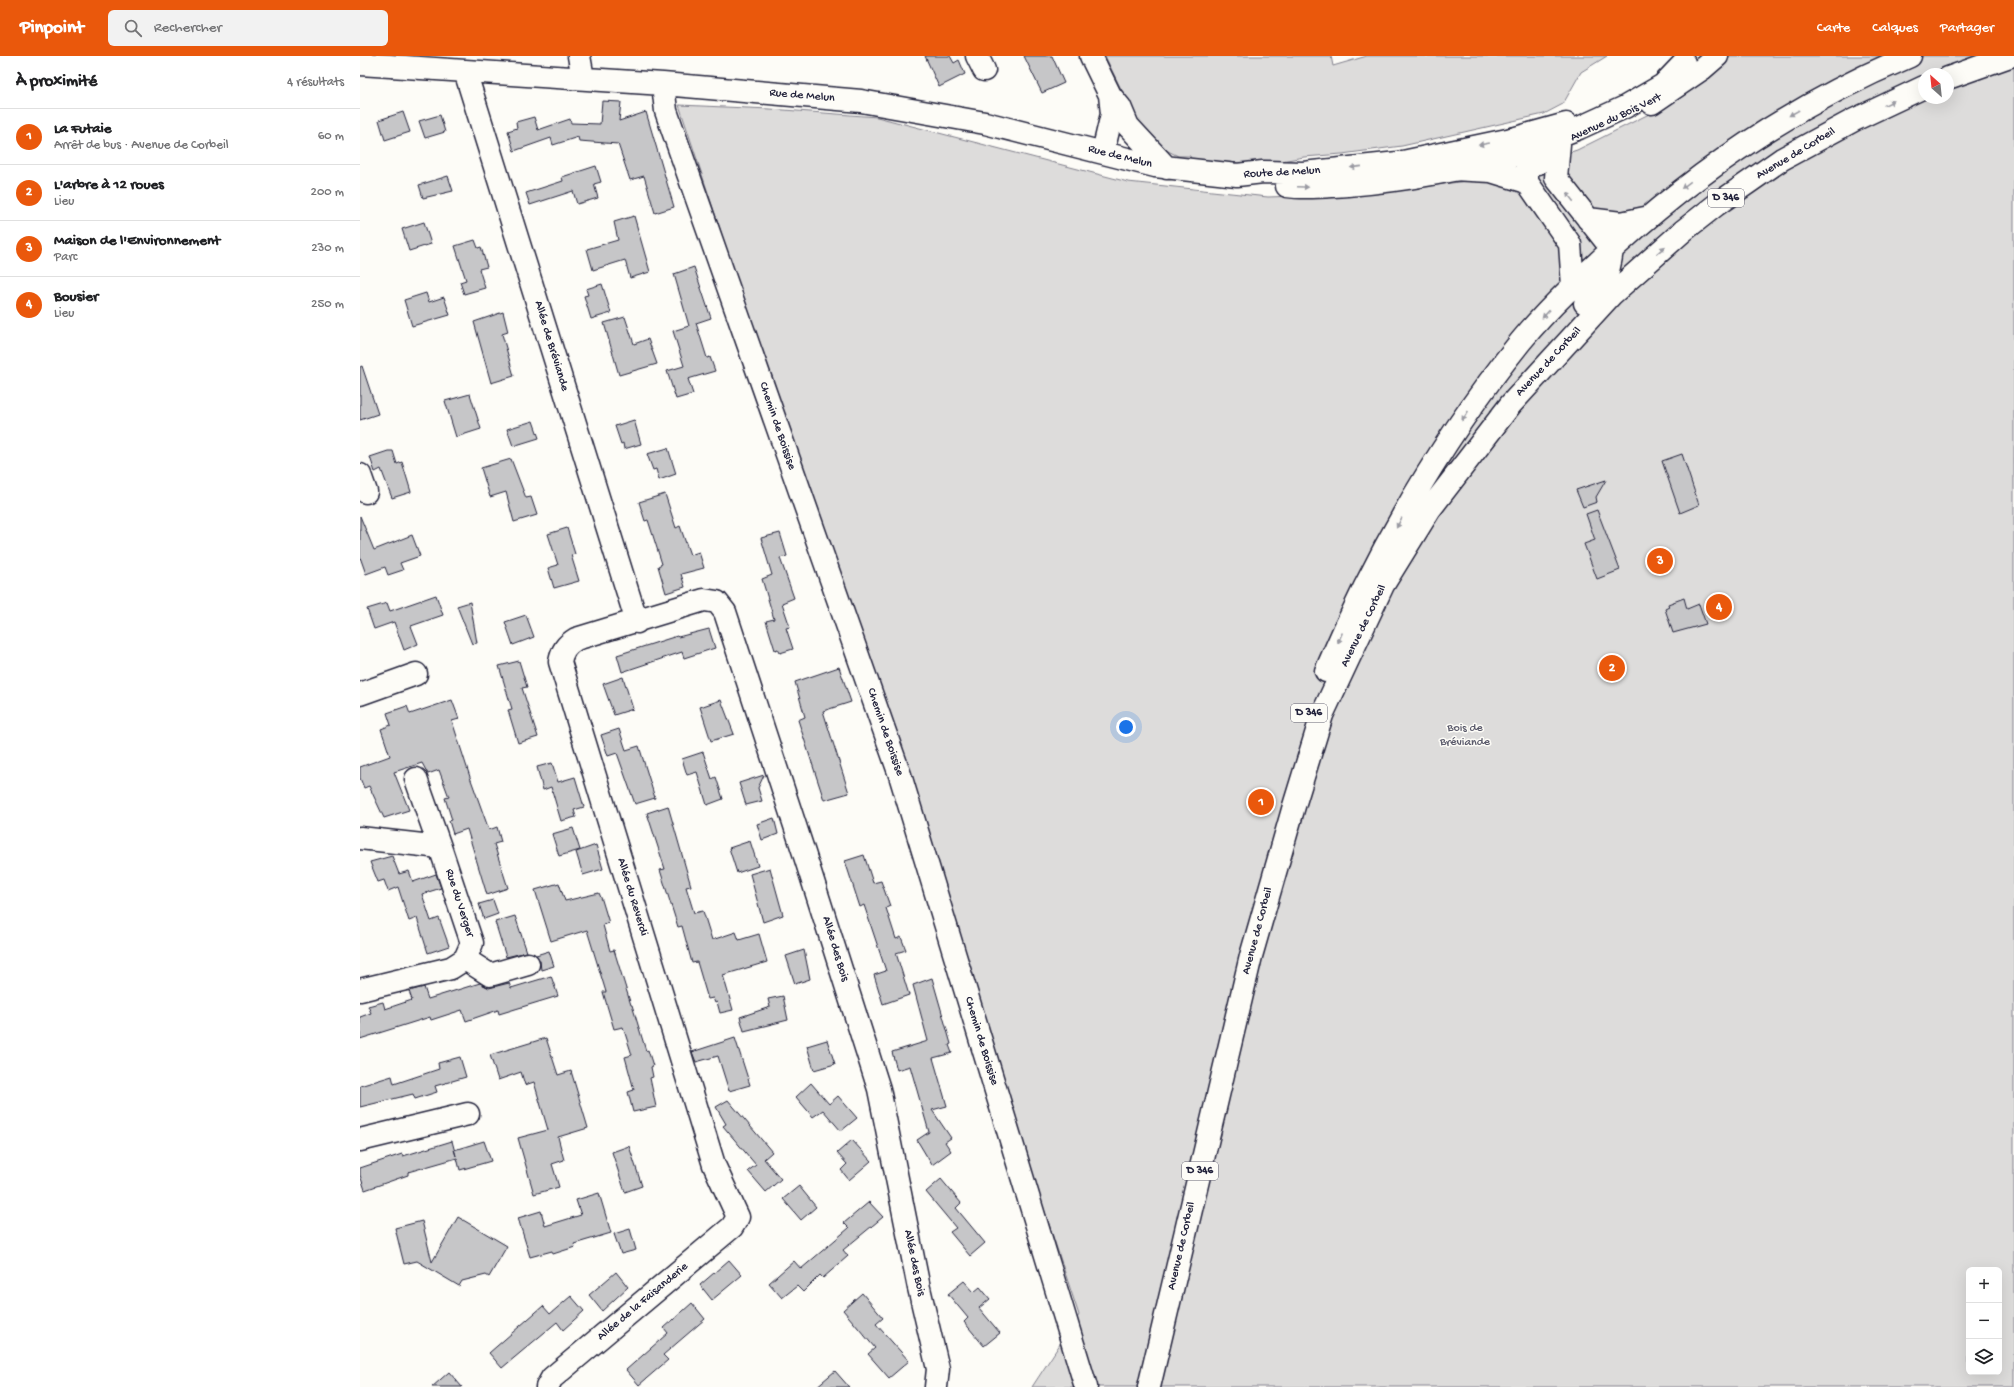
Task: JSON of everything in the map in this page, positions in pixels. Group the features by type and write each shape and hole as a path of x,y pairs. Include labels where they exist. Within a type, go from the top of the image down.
{"street":[{"path":"579,56 582,78"},
{"path":"1091,56 1110,95 1120,107 1128,126 1130,159"},
{"name":"Avenue du Bois Vert","path":"1520,143 1559,144 1582,135 1656,101 1702,70 1717,56"},
{"name":"D 346","path":"1250,956 1276,829 1301,736 1318,689 1347,622 1418,488 1480,393 1523,338 1573,286 1604,263 1645,218 1685,186 1753,138 1790,115 1829,94 1910,56"},
{"path":"1954,76 2010,56"},
{"path":"1520,143 1542,142 1625,107 1663,85 1688,59"},
{"name":"Rue de Melun","path":"360,64 582,78 862,101 985,123 1167,168 1237,175"},
{"name":"Allée de Bréviande","path":"465,71 637,622"},
{"name":"Chemin de Boissise","path":"663,84 666,110 900,775 1086,1387"},
{"name":"Avenue de Corbeil","path":"1149,1387 1250,956 1322,715 1383,585 1430,509 1511,404 1611,295 1716,205 1782,159 1854,120 1918,90"},
{"path":"1103,152 1112,114 1110,95"},
{"path":"1128,126 1167,168"},
{"path":"1430,509 1490,412 1542,349 1599,289 1604,263 1588,219 1556,178 1520,143"},
{"path":"1520,143 1527,182 1570,244 1604,263 1642,267"},
{"name":"Route de Melun","path":"1237,175 1263,183 1304,188 1379,182 1452,169 1520,143"},
{"name":"Route de Melun","path":"1237,175 1263,172 1302,173 1398,163 1520,143"},
{"path":"1556,178 1559,144"},
{"path":"1452,169 1491,171 1527,182"},
{"path":"1588,219 1621,223 1645,218"},
{"path":"1570,244 1573,286"},
{"name":"Allée des Bois","path":"637,622 704,600 717,602 725,612 879,1089 919,1288 938,1369 936,1387"},
{"name":"Allée du Reverdi","path":"637,622 576,639 562,651 560,662 714,1165 738,1217"},
{"path":"360,694 416,674"},
{"name":"Rue du Verger","path":"416,779 472,943 465,959"},
{"path":"360,838 440,847"},
{"path":"360,990 451,968 465,959 490,975 528,964"},
{"path":"360,1140 468,1114"},
{"name":"Allée de la Faisanderie","path":"547,1387 552,1378 732,1228 738,1217"}],"green space":[{"path":"1105,56 1331,56 1333,66 1367,56 1607,56 1581,72 1563,104 1544,114 1402,146 1342,154 1304,157 1259,165 1191,159 1190,156 1178,156 1158,146 1142,132"},
{"name":"Bois de Bréviande","path":"1728,56 2014,56 2014,1387 1032,1387 1079,1315 679,105 770,109 877,117 1128,182 1268,197 1361,194 1492,178 1577,150 1667,105"}],"building":[{"path":"925,56 950,56 954,63 959,60 965,74 939,87"},
{"path":"1024,56 1052,56 1064,83 1042,93"},
{"path":"602,101 621,102 619,121 646,112 674,207 655,213 644,176 630,180 618,144 579,141 578,137 553,145 551,138 514,151 508,131 517,128 516,122 534,117 538,130 570,119 571,123 600,124"},
{"path":"403,112 410,132 385,140 379,120"},
{"path":"440,115 445,132 425,138 419,121"},
{"path":"596,166 601,182 594,184 598,198 577,204 573,191 530,205 526,193 563,181 562,177"},
{"path":"448,176 453,191 423,198 419,185"},
{"path":"634,216 650,272 630,278 625,260 593,270 587,249 618,240 614,222"},
{"path":"424,222 431,244 409,251 402,229"},
{"path":"475,240 478,248 481,247 487,267 479,269 485,288 464,294 460,282 466,280 455,246"},
{"path":"694,267 711,318 696,323 707,358 710,357 715,371 688,379 693,394 676,399 667,371 684,366 673,331 689,326 674,274"},
{"path":"602,284 611,313 591,319 584,296 588,295 586,289"},
{"path":"426,293 429,302 444,297 450,315 412,326 404,300"},
{"path":"503,312 508,332 502,334 514,376 491,383 474,322"},
{"path":"625,317 634,344 648,339 657,364 619,375 604,323"},
{"path":"362,366 378,414 360,420 360,367"},
{"path":"470,394 481,429 456,437 445,401"},
{"path":"634,420 641,444 624,449 623,443 621,444 615,426"},
{"path":"533,421 539,438 513,446 507,429"},
{"path":"668,448 676,474 659,480 656,469 653,470 647,454"},
{"path":"388,451 393,451 397,464 402,462 411,492 392,498 381,469 375,472 370,457"},
{"path":"1682,454 1699,505 1680,513 1662,461"},
{"path":"511,459 526,498 531,497 537,515 514,522 506,492 490,497 481,468"},
{"path":"1606,480 1596,497 1597,502 1583,507 1576,490"},
{"path":"665,494 676,528 680,526 690,555 699,552 704,568 681,574 685,587 666,593 658,566 662,564 648,520 645,521 639,502"},
{"path":"1597,510 1620,570 1597,579 1584,544 1595,540 1586,514"},
{"path":"360,516 374,550 412,535 420,556 400,563 403,570 388,575 385,567 366,574 360,557"},
{"path":"567,528 575,554 571,555 579,581 554,588 548,568 558,565 548,534"},
{"path":"780,533 787,556 780,558 794,598 782,603 790,627 786,628 793,649 780,653 778,649 775,650 766,621 774,619 762,579 772,575 761,538"},
{"path":"436,595 443,615 411,626 418,644 404,650 394,622 374,629 367,609 387,603 390,611"},
{"path":"1684,598 1687,609 1699,604 1706,624 1673,633 1665,609 1669,607 1668,604"},
{"path":"470,602 477,643 472,644 457,606"},
{"path":"526,615 534,637 513,645 505,622"},
{"path":"709,629 715,648 684,658 682,652 622,672 617,655 677,636"},
{"path":"519,661 527,687 522,688 538,737 518,743 508,710 512,709 499,666"},
{"path":"839,667 851,702 823,711 849,793 824,800 798,720 805,717 795,682"},
{"path":"623,677 633,709 614,715 603,684"},
{"path":"452,700 459,719 452,721 470,777 489,830 497,827 501,842 494,844 508,888 487,895 467,829 453,834 449,821 452,820 445,798 449,797 439,770 428,774 422,763 394,772 409,810 384,818 369,786 364,788 360,778 360,767 390,756 381,729 391,725 387,713 407,706 410,714"},
{"path":"721,700 734,734 711,741 700,707"},
{"path":"619,729 626,750 639,746 655,798 635,804 617,753 608,756 601,735"},
{"path":"703,752 712,779 716,777 723,799 707,805 697,772 687,775 682,759"},
{"path":"552,763 558,782 575,777 584,807 574,810 576,817 561,821 551,787 543,790 537,767"},
{"path":"764,775 758,788 762,801 746,805 739,783"},
{"path":"668,806 691,886 686,887 694,913 703,911 712,940 736,932 739,940 759,934 767,962 723,975 733,1010 720,1013 717,1002 715,1003 713,998 708,999 697,962 692,963 682,926 678,927 660,870 665,869 647,813"},
{"path":"774,818 778,834 762,840 757,824"},
{"path":"573,828 580,850 559,856 552,834"},
{"path":"750,841 758,866 737,873 729,848"},
{"path":"596,845 603,869 583,875 576,852"},
{"path":"864,855 873,883 881,881 890,906 886,908 896,939 901,937 906,950 896,953 909,995 883,1004 874,975 886,971 864,905 860,907 845,861"},
{"path":"392,856 399,874 409,871 413,882 436,874 441,888 422,894 431,921 439,918 449,946 428,953 417,918 409,921 398,887 388,891 384,880 378,882 370,862"},
{"path":"770,868 783,915 763,922 750,874"},
{"path":"559,883 565,901 599,893 609,923 603,925 610,951 614,950 646,1051 648,1050 653,1066 651,1067 653,1077 650,1078 656,1107 633,1112 628,1092 634,1090 625,1057 632,1055 623,1027 614,1029 603,992 606,992 587,930 551,941 535,890"},
{"path":"493,900 498,914 484,919 479,904"},
{"path":"515,916 527,952 506,957 495,922"},
{"path":"804,950 810,979 795,984 786,956"},
{"path":"549,951 554,966 541,970 540,961 536,955"},
{"path":"551,976 558,996 499,1014 498,1010 466,1021 462,1010 431,1020 430,1017 360,1039 360,1017 371,1013 368,1006 383,1002 385,1009 412,1000 409,991 424,987 428,999 480,983 489,988 509,983 511,988"},
{"path":"932,978 951,1044 949,1045 952,1053 933,1058 947,1106 932,1110 951,1138 945,1142 951,1151 932,1165 917,1140 929,1132 910,1066 897,1070 892,1052 928,1041 913,985"},
{"path":"783,996 788,1020 744,1031 740,1017 770,1007 768,999"},
{"path":"546,1038 558,1075 571,1071 588,1128 558,1137 564,1160 552,1164 559,1187 534,1194 518,1138 548,1130 534,1082 525,1085 521,1072 498,1080 490,1055"},
{"path":"735,1038 750,1085 729,1091 718,1056 696,1062 692,1052"},
{"path":"827,1040 835,1064 814,1070 807,1046"},
{"path":"460,1057 466,1077 435,1086 437,1092 415,1099 413,1094 360,1107 360,1086 392,1076 394,1084 439,1069 438,1063"},
{"path":"811,1083 829,1104 838,1096 857,1118 841,1131 823,1110 813,1117 796,1097"},
{"path":"728,1100 772,1152 764,1159 781,1179 766,1192 748,1171 756,1165 723,1126 726,1124 716,1107"},
{"path":"852,1140 871,1161 849,1180 841,1170 847,1164 837,1153"},
{"path":"452,1141 454,1150 484,1141 491,1161 460,1170 457,1158 408,1172 408,1175 365,1190 360,1175 360,1168 402,1154 403,1156"},
{"path":"629,1146 642,1186 625,1192 612,1152"},
{"path":"941,1179 961,1203 956,1208 985,1243 970,1256 950,1232 956,1228 926,1192"},
{"path":"799,1186 816,1207 801,1220 783,1199"},
{"path":"599,1193 611,1233 574,1244 575,1247 553,1254 552,1251 530,1257 518,1218 541,1211 545,1226 581,1215 576,1200"},
{"path":"869,1202 883,1217 843,1250 848,1256 823,1278 820,1275 803,1292 797,1286 782,1298 769,1283 794,1261 801,1269 849,1228 844,1223"},
{"path":"458,1217 507,1246 489,1277 486,1275 462,1281 459,1286 417,1261 404,1264 395,1228 422,1221 432,1262"},
{"path":"630,1229 636,1250 621,1254 614,1234"},
{"path":"729,1260 742,1275 712,1300 700,1285"},
{"path":"616,1272 628,1287 602,1311 589,1295"},
{"path":"964,1281 974,1292 980,1287 990,1299 979,1308 1000,1333 984,1346 964,1322 968,1318 948,1294"},
{"path":"862,1293 883,1318 876,1324 909,1361 889,1378 868,1354 875,1348 843,1310"},
{"path":"571,1296 584,1311 563,1330 557,1322 502,1368 489,1353 543,1306 550,1314"},
{"path":"692,1303 705,1319 663,1355 668,1360 639,1385 626,1370 668,1333 664,1328"},
{"path":"835,1371 849,1387 816,1387"},
{"path":"449,1372 462,1387 432,1387"}],"place":[{"name":"Maison de l'Environnement","path":"1660,561"},
{"name":"Bousier","path":"1719,607"},
{"name":"L'arbre à 12 roues","path":"1612,668"},
{"name":"La Futaie","path":"1261,802"}]}
